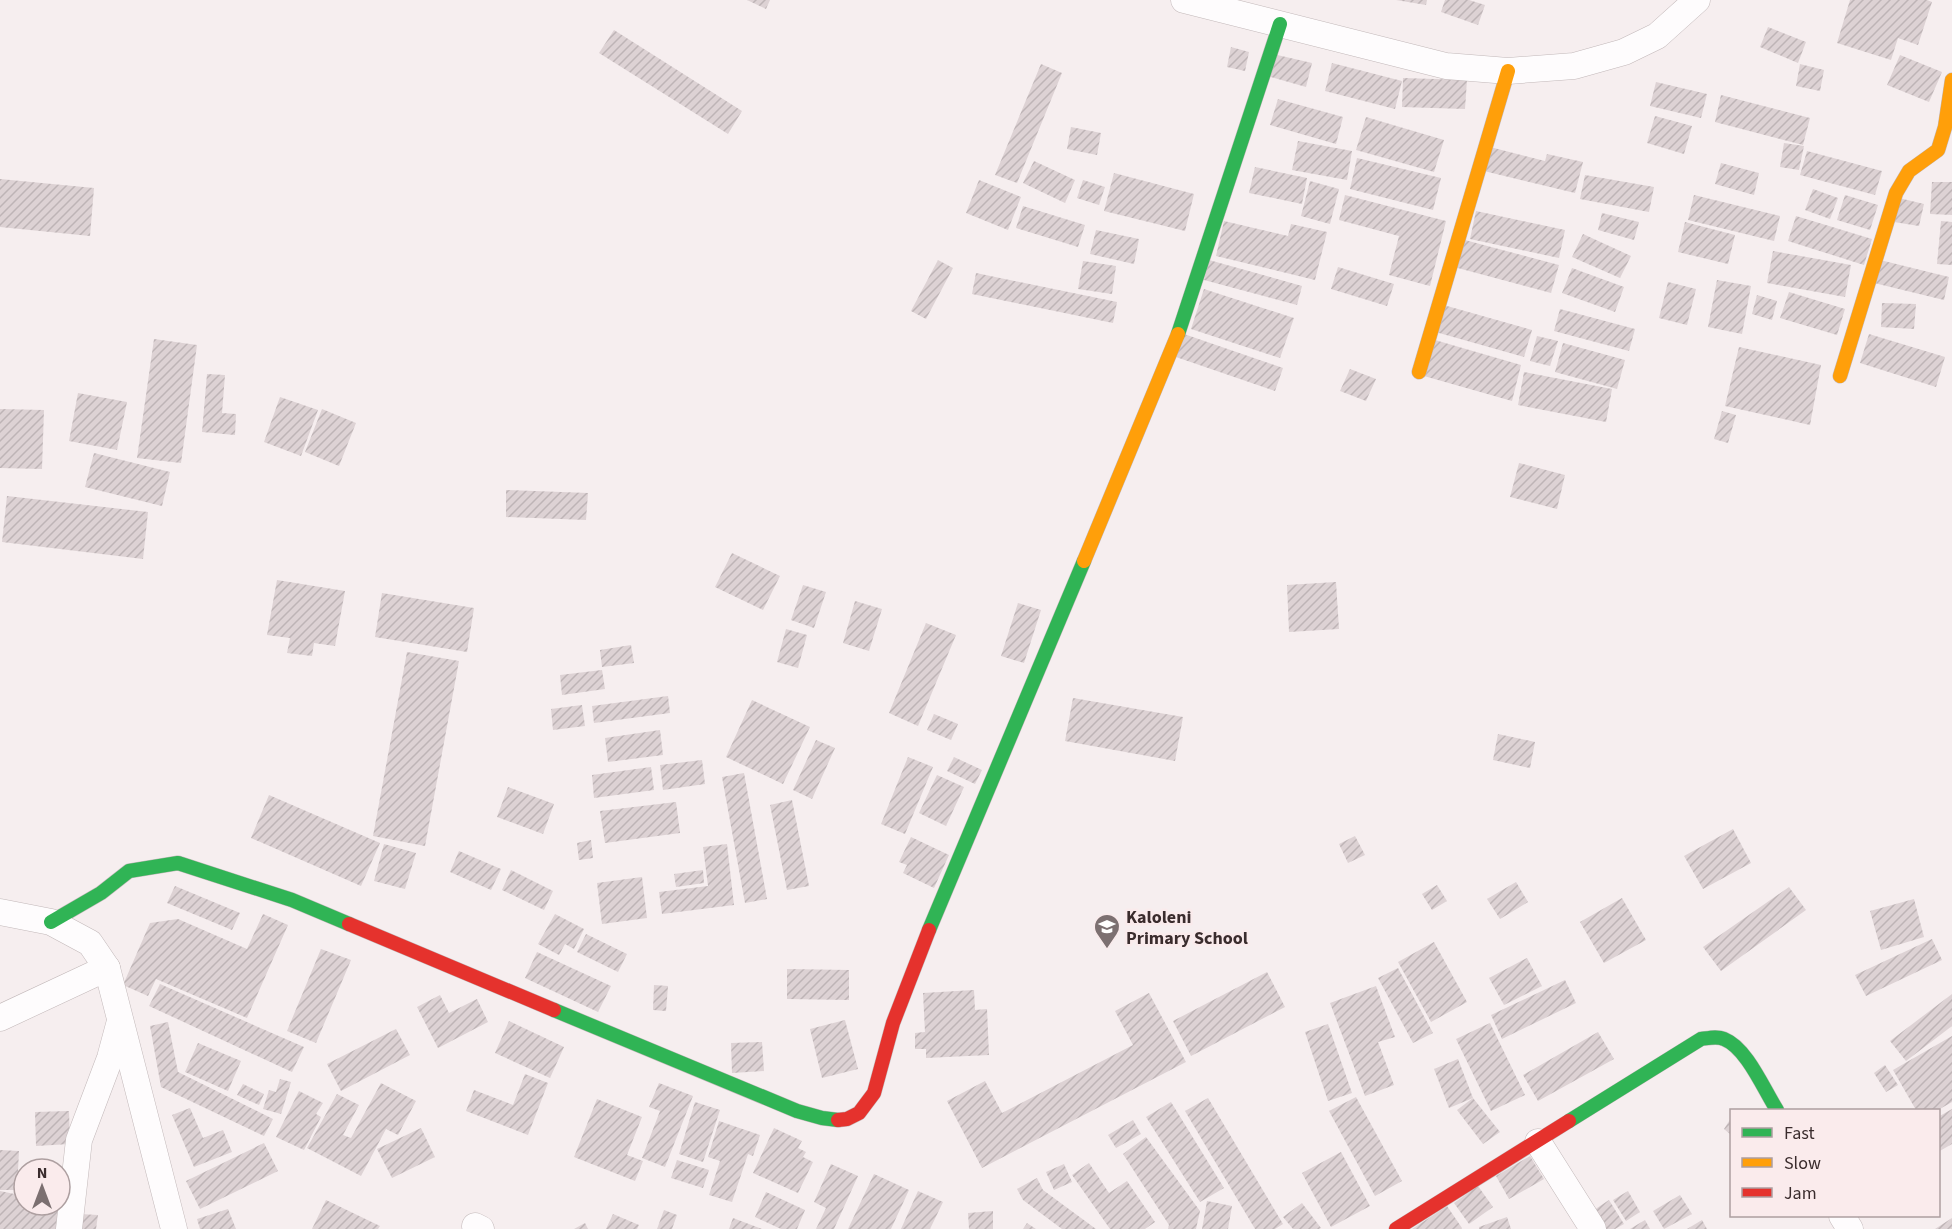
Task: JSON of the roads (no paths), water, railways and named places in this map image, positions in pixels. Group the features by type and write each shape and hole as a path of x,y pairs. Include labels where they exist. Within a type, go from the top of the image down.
{"street":[{"path":"1184,0 1446,66 1508,71 1574,66 1624,52 1658,36 1696,0"},
{"path":"51,922 101,893 129,871 178,863 292,900 797,1111 821,1119 846,1120 864,1107 878,1083 890,1032 915,965 1174,346 1280,24"},
{"path":"1419,372 1508,71"},
{"path":"1840,376 1896,193 1912,167 1926,160 1939,149 1952,80"},
{"path":"0,912 51,922 90,943 107,968 174,1229"},
{"path":"0,1018 107,968"},
{"path":"69,1229 79,1140 110,1058 120,1018"},
{"path":"1396,1229 1701,1039 1712,1037 1725,1039 1741,1053 1776,1109"},
{"path":"1538,1142 1593,1229"}],"place":[{"name":"Kaloleni Primary School","path":"1107,950"}]}
